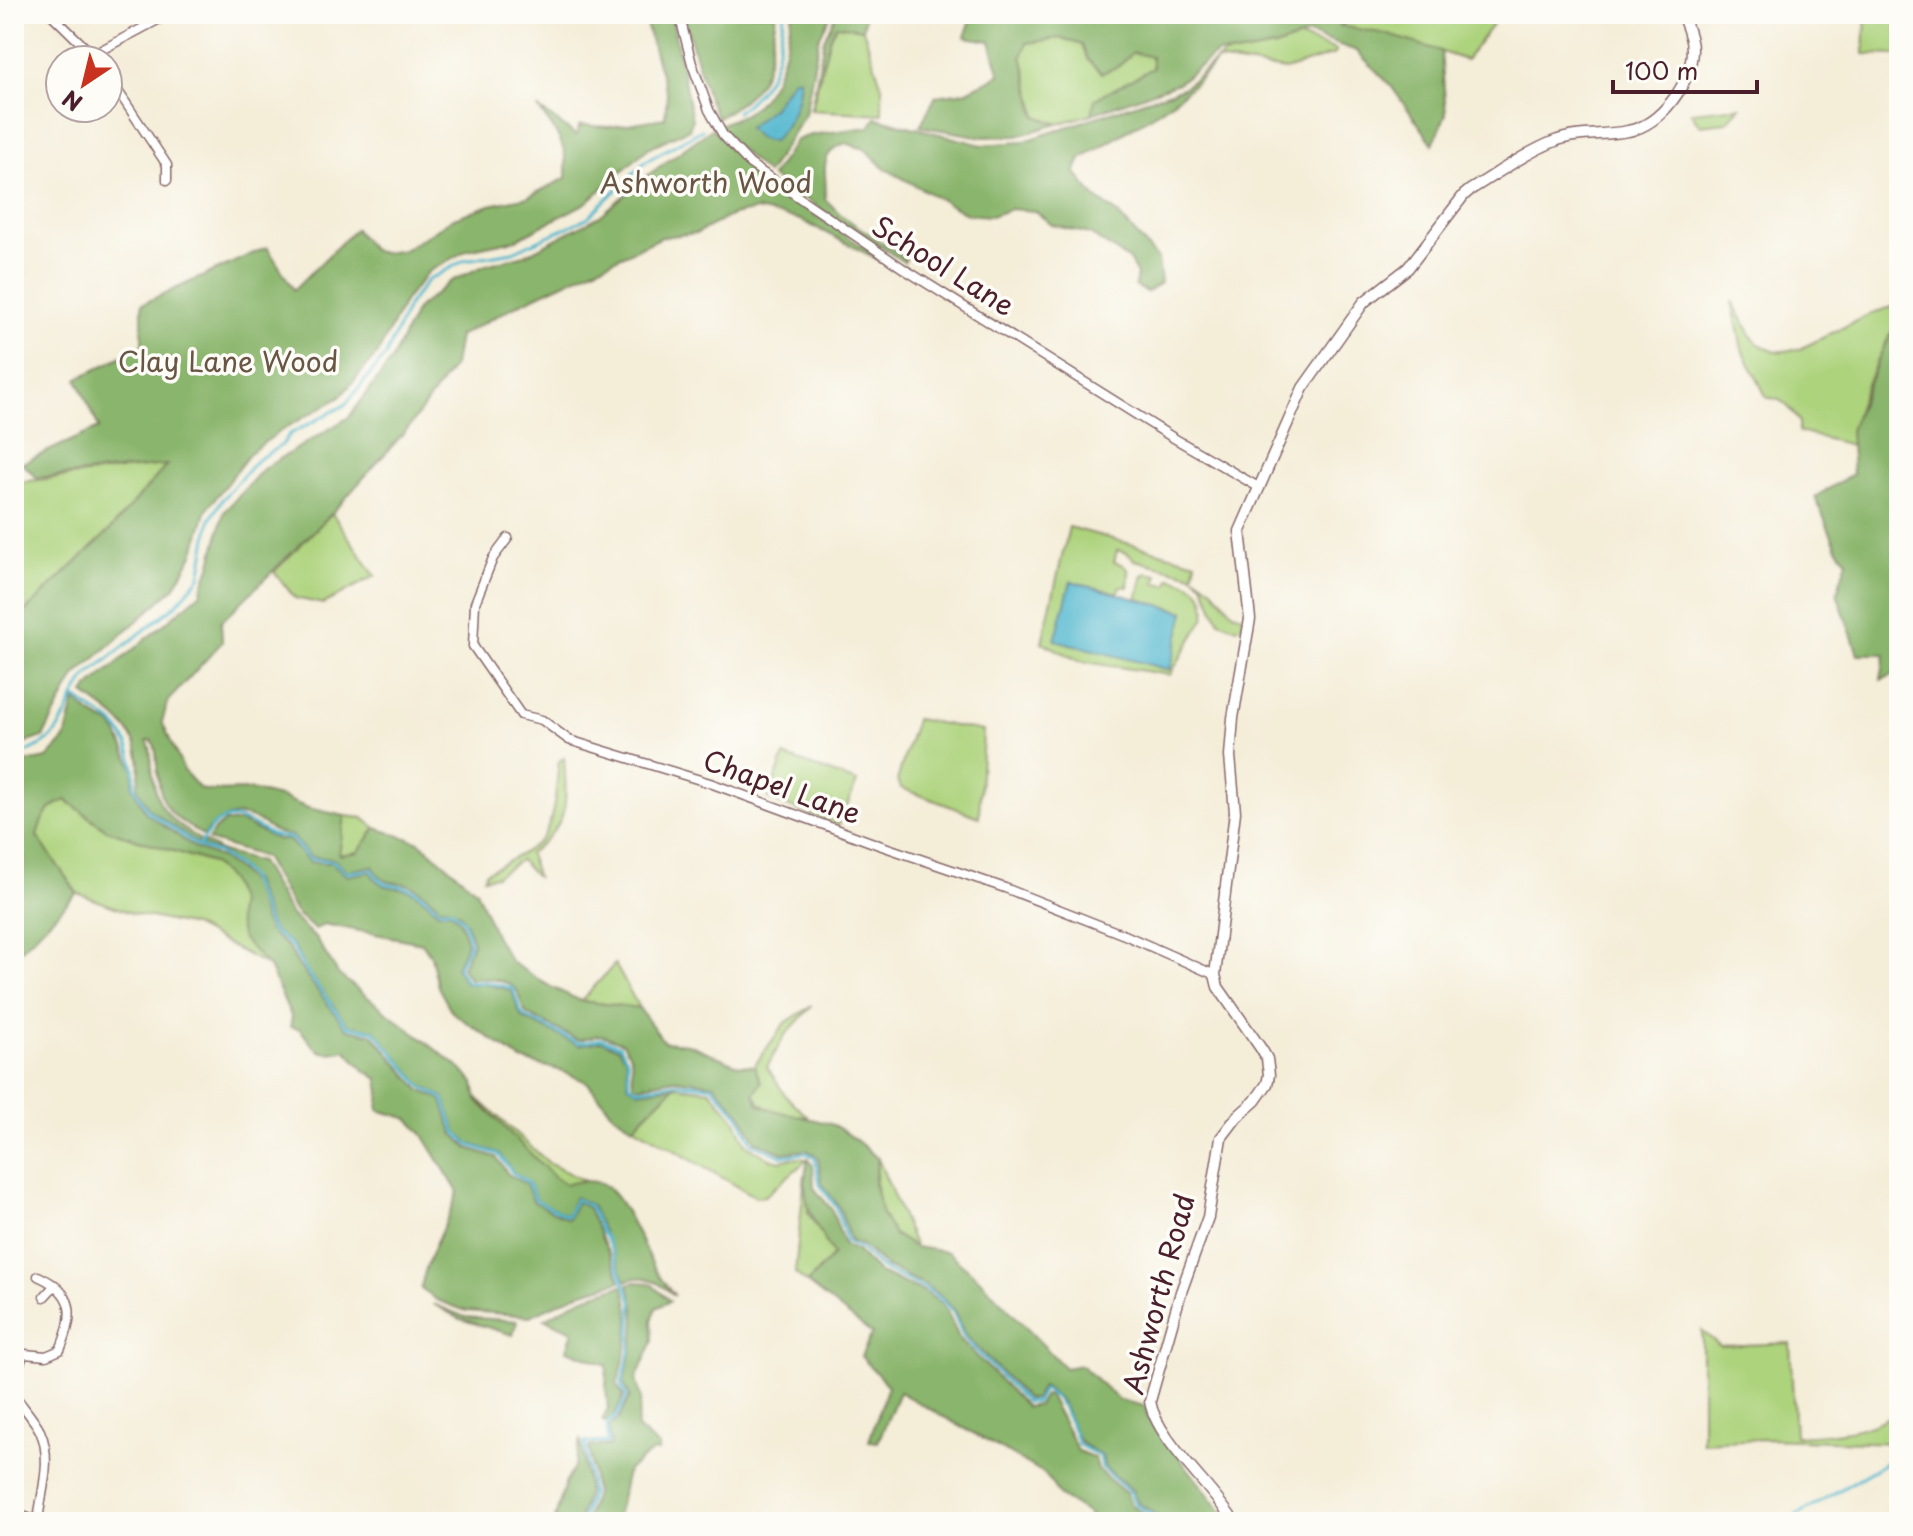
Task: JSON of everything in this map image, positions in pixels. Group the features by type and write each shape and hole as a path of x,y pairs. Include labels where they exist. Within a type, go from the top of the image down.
{"street":[{"path":"51,14 82,44"},
{"path":"118,44 169,14"},
{"name":"School Lane","path":"679,14 709,110 723,135 750,164 904,269 1172,437 1260,488"},
{"path":"1215,975 1235,812 1230,756 1233,718 1250,619 1240,531 1303,388 1364,302 1408,268 1464,195 1556,140 1630,131 1652,122 1682,83 1691,56 1689,30 1682,14"},
{"path":"124,100 167,165 167,180"},
{"name":"Chapel Lane","path":"508,538 493,558 475,603 473,646 521,715 542,720 569,740 710,783 1005,888 1215,975"},
{"name":"Ashworth Road","path":"1215,975 1218,987 1267,1059 1269,1075 1267,1084 1255,1101 1237,1117 1221,1138 1208,1217 1181,1292 1150,1401 1153,1416 1221,1501 1234,1522"},
{"path":"14,1513 39,1521 45,1486 45,1455 40,1432 14,1393 18,1354 46,1356 60,1350 66,1336 70,1308 65,1293 38,1276"},
{"path":"44,1297 55,1285"}],"green space":[{"name":"Clay Lane Wood","path":"643,14 671,14 692,120 689,129 648,148 586,203 515,240 467,250 428,272 405,300 378,353 340,397 285,428 251,452 207,509 193,554 174,588 75,676 43,737 14,747 14,622 108,532 167,465 37,478 22,463 99,428 77,379 142,346 142,304 267,247 294,290 355,229 373,251 404,250 454,218 490,205 528,197 566,178 560,140 538,108 576,135 580,125 609,127 665,118 667,94"},
{"path":"683,14 776,14 767,63 757,86 717,118 707,95"},
{"path":"792,14 831,14 819,38 805,114 767,174 735,145 720,125 749,111 768,91 780,67"},
{"path":"836,14 865,14 863,29 836,25 811,110 824,39"},
{"path":"973,14 1356,14 1340,26 1386,34 1441,51 1446,114 1433,144 1391,86 1357,51 1309,34 1275,47 1236,54 1217,53 1178,83 1092,114 1095,99 1153,68 1151,57 1133,52 1119,66 1102,73 1089,61 1082,45 1062,38 1027,43 1022,56 1036,116 1058,124 1017,136 982,137 920,126 936,96 965,92 1000,75 990,41 965,37"},
{"path":"1356,14 1500,14 1466,60 1386,34 1339,26"},
{"path":"1866,14 1899,14 1899,55 1864,54"},
{"path":"836,24 863,29 882,87 882,114 811,110"},
{"path":"1062,38 1082,45 1089,61 1119,66 1133,52 1151,57 1153,68 1096,99 1092,114 1058,124 1037,116 1022,56 1026,43"},
{"path":"1300,38 1336,50 1335,54 1285,70 1217,60 1224,55 1275,47"},
{"path":"1217,60 1171,102 1081,159 1075,172 1095,197 1118,214 1158,259 1161,283 1147,292 1135,286 1137,274 1129,260 1090,234 1052,225 1035,211 1011,209 991,216 967,214 884,168 865,149 845,143 829,154 825,166 825,199 841,215 906,259 904,262 771,177 796,140 811,135 869,127 876,118 982,145 1022,142 1183,88"},
{"path":"1740,107 1727,122 1699,125 1691,112"},
{"name":"Ashworth Wood","path":"713,128 741,162 768,184 897,269 801,220 757,210 732,215 697,233 662,237 517,305 459,336 454,365 409,427 332,513 221,622 222,642 168,701 162,722 184,771 200,789 250,790 345,816 339,855 358,852 376,828 419,842 476,890 496,937 511,962 581,1001 639,1008 664,1042 688,1044 738,1065 754,1066 761,1082 754,1094 760,1105 833,1125 851,1136 878,1159 874,1183 882,1214 894,1235 915,1247 948,1252 978,1278 1065,1368 1081,1365 1119,1400 1145,1406 1148,1418 1230,1522 1167,1522 1137,1502 1133,1491 1104,1467 1102,1455 1079,1439 1064,1408 1052,1392 1042,1386 1035,1399 1027,1399 966,1336 955,1311 943,1298 925,1285 885,1266 863,1246 850,1241 839,1207 822,1184 818,1157 807,1150 782,1153 755,1141 742,1116 714,1084 675,1079 638,1086 633,1083 631,1057 623,1043 601,1035 578,1040 527,1014 517,991 508,984 488,979 469,979 462,967 473,942 458,913 439,907 412,886 386,881 373,866 348,871 333,859 310,857 292,836 276,832 249,817 227,818 214,825 204,836 182,822 168,808 160,791 155,748 151,740 147,741 160,802 173,820 200,840 198,844 149,809 137,788 139,756 129,732 84,694 200,594 224,512 263,469 349,417 391,361 417,309 451,281 486,265 525,255 600,216 648,175"},
{"path":"1732,301 1755,342 1775,352 1800,349 1872,313 1899,305 1896,325 1857,410 1851,445 1799,432 1799,421 1790,408 1778,399 1767,398 1742,349"},
{"path":"1899,323 1899,672 1881,680 1885,654 1858,654 1837,593 1847,560 1837,548 1815,497 1853,474 1850,430 1883,349"},
{"path":"168,464 108,532 14,622 14,483"},
{"path":"332,513 375,576 323,604 295,598 274,572"},
{"path":"1069,527 1196,562 1193,575 1135,560 1117,550 1114,562 1124,565 1129,571 1128,587 1120,586 1118,593 1071,582 1185,612 1137,599 1143,575 1158,575 1156,583 1168,585 1170,578 1197,589 1206,607 1205,617 1170,675 1079,661 1042,642"},
{"path":"1193,575 1213,589 1233,613 1243,616 1242,625 1237,628 1219,621 1203,584"},
{"path":"75,700 117,732 134,770 132,787 146,813 197,849 219,857 251,883 268,930 289,948 347,1029 372,1034 421,1091 441,1099 453,1133 468,1148 496,1157 508,1174 526,1184 534,1202 568,1219 577,1202 588,1208 621,1281 580,1293 530,1316 466,1311 437,1300 421,1289 427,1264 458,1192 423,1135 409,1119 378,1110 378,1079 365,1071 346,1050 329,1053 319,1050 300,1029 290,1027 292,1018 269,967 242,938 237,918 239,902 229,879 212,863 107,830 66,800 46,814 37,836 77,893 14,957 14,764 47,758 65,739"},
{"path":"916,719 983,731 979,817 901,788 897,781"},
{"path":"784,756 857,782 839,825 768,799"},
{"path":"564,758 566,790 563,813 552,833 529,854 537,878 520,860 496,876 484,878 486,872 525,851 544,835 553,808 559,761"},
{"path":"66,800 107,830 212,863 229,879 239,902 237,918 242,938 269,966 193,926 131,913 77,893 37,836 46,814"},
{"path":"345,816 363,818 376,828 358,852 338,855"},
{"path":"225,822 241,822 278,840 289,840 309,862 332,863 347,876 370,871 379,882 415,893 438,912 450,911 460,921 467,943 456,967 466,984 486,984 511,990 523,1018 579,1045 602,1041 619,1048 626,1059 628,1085 639,1091 675,1086 633,1127 614,1115 587,1082 522,1060 452,1012 438,987 431,956 422,943 324,924 315,930 295,912 264,857 208,840 215,829"},
{"path":"205,842 222,852 260,862 291,915 316,939 339,975 461,1069 474,1083 477,1100 554,1177 565,1184 598,1182 610,1190 626,1212 659,1276 675,1296 647,1278 626,1281 591,1205 575,1197 567,1215 537,1200 528,1182 513,1172 499,1153 470,1144 456,1131 444,1097 423,1087 374,1030 348,1025 304,967 294,946 272,929 253,881 239,866 218,852 201,846"},
{"path":"615,964 639,1008 581,1001"},
{"path":"812,1006 785,1035 767,1067 785,1095 809,1118 771,1110 759,1101 754,1094 761,1082 754,1066 785,1023"},
{"path":"675,1086 710,1090 735,1119 746,1144 768,1158 781,1161 808,1159 765,1196 756,1197 634,1127"},
{"path":"476,1097 550,1164 587,1182 565,1184 554,1177 492,1117"},
{"path":"808,1159 813,1166 814,1188 832,1210 844,1245 857,1251 879,1273 923,1291 941,1303 959,1338 1026,1407 1038,1405 1044,1395 1049,1396 1078,1451 1095,1458 1098,1470 1127,1494 1131,1505 1146,1515 1129,1517 1127,1522 1097,1522 1060,1496 1044,1473 899,1392 878,1442 869,1441 888,1386 861,1356 872,1334 807,1283 833,1255 814,1221 807,1199 805,1174"},
{"path":"878,1159 915,1247 895,1235 882,1217 876,1188"},
{"path":"805,1173 808,1213 834,1255 807,1283 795,1273"},
{"path":"650,1283 670,1301 656,1308 652,1321 653,1341 636,1379 641,1398 637,1428 659,1447 658,1452 653,1451 627,1471 616,1522 585,1522 595,1494 589,1446 611,1446 609,1427 619,1418 630,1396 623,1383 635,1321 628,1284"},
{"path":"623,1285 629,1322 617,1385 624,1396 615,1414 605,1422 602,1421 608,1408 607,1365 567,1350 573,1331 545,1319 582,1298"},
{"path":"433,1304 465,1317 517,1321 513,1335 460,1319"},
{"path":"1702,1331 1720,1346 1790,1343 1795,1436 1862,1428 1899,1410 1899,1443 1765,1439 1702,1442"},
{"path":"581,1439 588,1493 578,1522 554,1522 565,1484 575,1465"}],"water":[{"path":"793,79 800,79 789,121 772,142 760,139 748,128 773,107"},
{"path":"1071,581 1185,612 1170,670 1055,640"}],"waterway":[{"path":"737,112 767,80 776,58 784,14"},
{"path":"14,758 51,738 89,674 176,605 200,577 210,520 221,501 257,460 282,445 290,434 345,405 386,355 409,304 428,280 465,260 513,252 587,218 646,161 702,130"},
{"path":"75,697 112,723 123,736 133,762 134,787 148,811 199,847 218,853 249,877 271,930 292,946 303,967 347,1026 374,1031 423,1088 443,1098 455,1131 469,1145 498,1154 513,1173 527,1182 536,1200 567,1216 576,1199 590,1206 632,1301 630,1351 621,1385 627,1396 617,1416 607,1424 608,1443 585,1442 591,1494 581,1522"},
{"path":"199,847 213,826 229,818 237,818 272,835 291,838 309,859 333,861 347,873 372,869 380,881 415,891 439,910 451,909 463,920 470,943 458,967 467,983 485,982 512,988 524,1016 578,1043 602,1039 620,1046 627,1059 629,1084 638,1089 676,1083 712,1086 739,1116 752,1143 781,1156 807,1153 815,1158 820,1185 836,1207 847,1242 861,1249 883,1269 941,1299 953,1312 964,1338 1026,1402 1036,1402 1043,1389 1050,1393 1066,1413 1079,1445 1100,1456 1102,1468 1131,1493 1134,1503 1162,1522"},
{"path":"1792,1518 1899,1455"}]}
